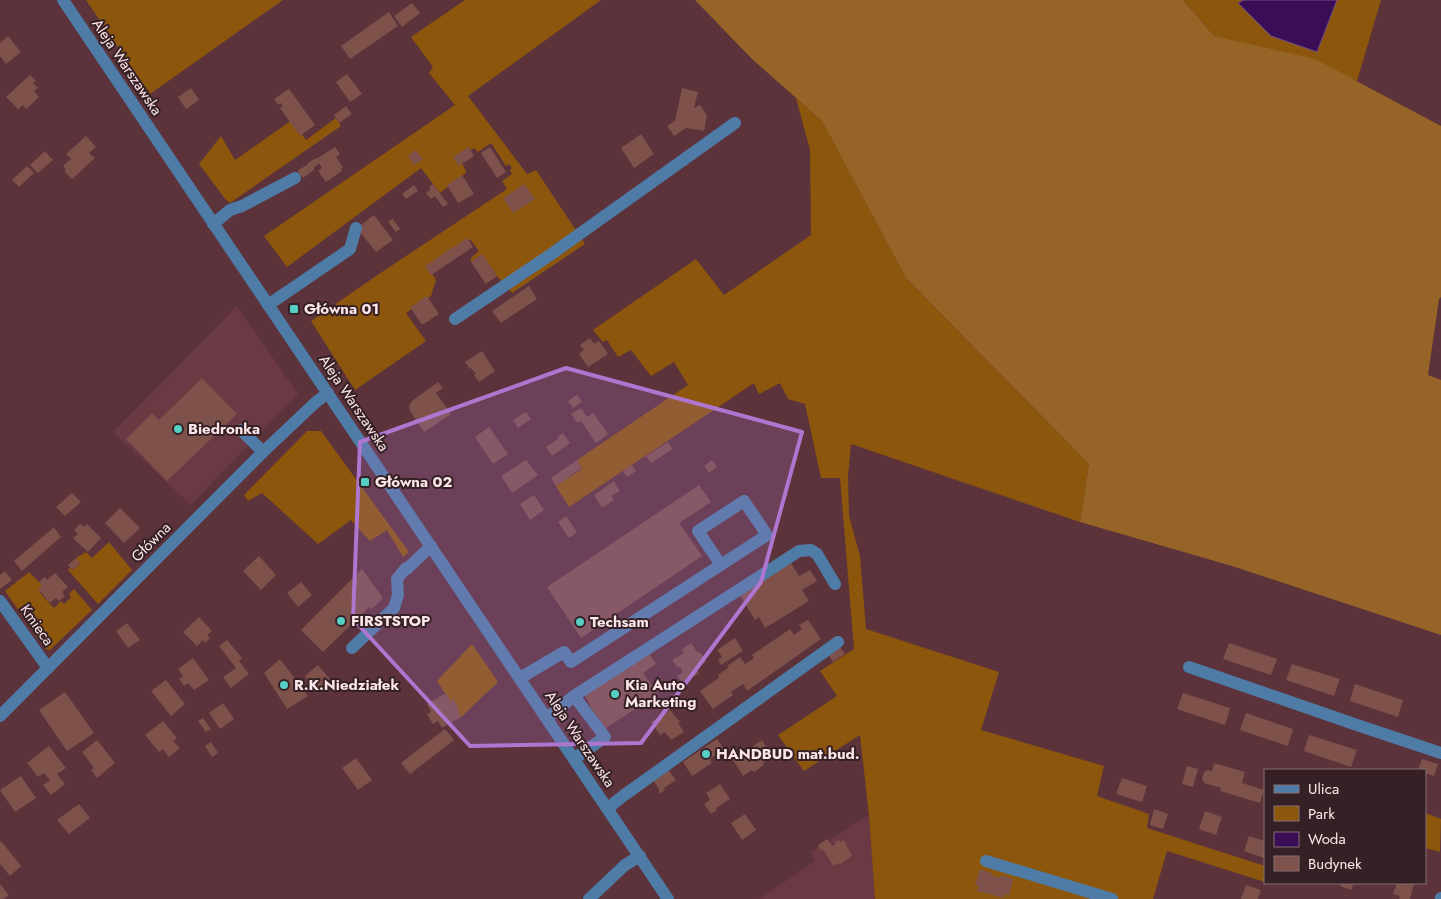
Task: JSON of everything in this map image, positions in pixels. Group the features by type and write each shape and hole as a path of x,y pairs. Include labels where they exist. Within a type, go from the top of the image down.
{"street":[{"name":"Aleja Warszawska","path":"63,0 668,899"},
{"path":"455,319 553,253 736,123"},
{"path":"213,224 230,210 242,206 295,178"},
{"path":"268,305 350,249 356,228"},
{"name":"Główna","path":"0,716 263,452 328,393"},
{"path":"241,430 263,452"},
{"path":"520,678 564,652 570,662 767,536 744,501 698,531 720,565"},
{"path":"352,648 394,608 398,595 396,579 431,546"},
{"path":"546,718 574,696 799,551 811,550 817,554 835,584"},
{"name":"Kmieca","path":"0,601 48,668"},
{"path":"608,808 622,796 838,642"},
{"path":"1189,667 1441,753"},
{"path":"574,696 605,737 574,759"},
{"path":"589,899 625,865 640,856"},
{"path":"986,861 1112,899"}],"highlighted area":[{"path":"566,368 802,432 761,582 641,743 470,746 353,619 360,442"}],"shaded area":[{"path":"695,0 1183,0 1214,36 1315,59 1441,126 1441,297 1439,299 1428,375 1441,380 1441,635 1232,566 1080,522 1089,464 906,278 822,121 751,58"},
{"path":"237,306 298,394 191,505 113,432"},
{"path":"869,815 875,899 759,899 815,861 810,852"}],"green space":[{"path":"86,0 283,0 150,94"},
{"path":"465,0 601,0 468,96 527,174 536,170 585,244 512,293 497,276 482,254 471,262 471,258 479,251 470,239 429,269 436,280 431,296 406,313 426,341 355,390 311,321 507,189 502,181 512,174 510,170 512,168 509,164 506,166 491,143 478,152 474,148 459,158 466,173 440,193 421,168 287,267 264,236 455,105 429,73 433,67 411,37"},
{"path":"1183,0 1381,0 1357,81 1325,69 1214,36"},
{"path":"796,98 822,121 906,278 1089,464 1080,522 851,444 848,476 849,516 860,556 866,629 999,672 981,730 1104,766 1097,796 1149,814 1147,828 1264,866 1264,882 1167,851 1153,899 875,899 869,815 860,735 804,771 778,735 837,696 820,671 854,649 840,478 821,478 805,404 788,399 780,383 759,394 754,383 569,507 556,486 582,469 577,460 688,385 674,362 651,376 631,350 618,357 607,340 603,342 593,330 696,259 724,295 811,235 810,150"},
{"path":"336,118 341,126 230,203 199,164 221,136 235,160 292,120 306,140"},
{"path":"307,431 321,431 409,552 403,557 387,530 370,541 351,520 318,544 262,493 248,501 244,495"},
{"path":"109,542 132,570 98,604 68,570 70,568 72,570 80,564 76,558 86,552 92,558"},
{"path":"29,572 45,588 40,593 54,608 61,601 64,604 71,597 69,594 74,589 92,610 50,650 46,649 5,591"},
{"path":"472,644 498,682 461,717 453,699 450,701 437,681"},
{"path":"1426,813 1441,819 1440,852 1426,848"}],"water":[{"path":"1244,0 1337,0 1317,52 1271,36 1238,3"}],"building":[{"path":"412,3 420,13 402,27 394,16"},
{"path":"389,12 398,26 350,59 341,46"},
{"path":"8,36 21,52 6,64 0,56 0,43"},
{"path":"347,74 362,94 350,102 336,82"},
{"path":"30,75 36,81 33,83 38,88 34,91 39,97 26,109 23,105 18,109 6,97"},
{"path":"191,88 199,100 186,109 178,97"},
{"path":"682,88 698,92 694,108 700,105 707,115 704,131 686,128 674,136 667,126 675,121"},
{"path":"289,89 315,125 300,136 280,108 283,106 281,103 278,105 274,99"},
{"path":"346,106 352,114 339,123 334,115"},
{"path":"641,134 654,154 634,168 621,148"},
{"path":"86,136 96,147 89,153 95,158 72,179 64,171 66,170 63,166 71,159 66,154"},
{"path":"335,147 340,154 336,157 343,167 342,171 326,182 318,171 322,168 319,163 314,170 303,178 298,172 308,163"},
{"path":"469,147 474,156 459,166 453,157"},
{"path":"490,147 506,172 497,178 481,153"},
{"path":"416,150 423,159 414,165 408,156"},
{"path":"45,151 53,160 38,173 30,165"},
{"path":"27,166 34,173 19,187 12,180"},
{"path":"462,175 474,194 458,203 447,185"},
{"path":"433,184 448,204 443,207 435,196 431,199 426,193"},
{"path":"524,184 535,199 513,213 503,198"},
{"path":"414,185 418,191 406,199 402,194"},
{"path":"374,215 393,240 376,252 357,228"},
{"path":"393,219 400,229 396,232 388,222"},
{"path":"467,238 473,247 431,275 425,266"},
{"path":"482,254 497,276 486,284 471,262"},
{"path":"529,286 537,299 501,323 492,311"},
{"path":"427,296 439,314 422,325 410,307"},
{"path":"590,338 594,344 599,341 608,354 588,367 579,354 584,350 580,345"},
{"path":"482,351 495,371 479,382 474,375 476,374 465,362"},
{"name":"Biedronka","path":"202,378 237,414 167,481 126,439 152,413 159,420"},
{"path":"438,382 443,388 436,393 451,414 424,432 410,411 409,406 412,401"},
{"path":"577,395 582,402 573,408 568,401"},
{"path":"581,408 587,417 593,413 608,434 596,443 581,421 577,423 571,414"},
{"path":"526,412 531,419 518,428 513,420"},
{"path":"489,427 508,454 493,464 475,437"},
{"path":"563,433 570,443 552,456 546,447"},
{"path":"668,442 673,449 651,463 646,456"},
{"path":"526,460 538,475 512,493 501,476"},
{"path":"577,460 582,468 556,486 551,478"},
{"path":"712,460 717,467 709,473 704,466"},
{"path":"632,465 636,471 627,477 623,471"},
{"path":"614,481 620,491 611,496 614,500 602,508 594,495"},
{"path":"699,485 711,502 679,523 702,556 581,638 547,587"},
{"path":"72,493 81,502 65,516 56,507"},
{"path":"534,495 544,510 530,520 520,504"},
{"path":"120,508 140,528 124,543 105,523"},
{"path":"566,516 577,532 569,538 558,522"},
{"path":"80,524 84,527 87,524 101,538 88,552 73,538 78,534 74,530"},
{"path":"54,527 61,537 22,571 14,561"},
{"path":"259,556 276,575 261,590 243,571"},
{"path":"76,558 80,564 72,570 68,565"},
{"path":"789,560 799,576 810,570 817,581 802,590 809,601 765,628 759,617 755,620 738,592"},
{"path":"362,569 383,598 372,609 369,607 323,652 301,630"},
{"path":"5,571 12,580 0,589 0,575"},
{"path":"55,573 68,587 62,592 65,596 59,601 56,598 50,603 38,589 42,585 39,582 45,577 47,580"},
{"path":"301,582 312,595 298,607 287,593"},
{"path":"199,617 212,631 207,635 210,638 205,643 203,640 197,646 183,632"},
{"path":"808,620 821,639 747,691 743,684 731,692 733,695 713,709 700,691 719,678 718,675 728,668 727,666 740,657 745,664 754,658 752,655 790,629 794,635 802,629 799,625"},
{"path":"127,623 140,640 128,648 116,631"},
{"path":"735,638 743,651 721,665 718,660 722,657 717,650"},
{"path":"227,640 242,658 239,661 249,674 231,688 223,677 236,668 219,646"},
{"path":"691,643 706,662 696,668 699,673 683,684 677,676 683,672 672,660 684,653 682,649"},
{"path":"1229,643 1277,659 1271,675 1223,659"},
{"path":"840,647 845,654 833,662 828,654"},
{"path":"649,654 656,664 643,673 658,694 606,728 592,710 585,695"},
{"path":"193,658 209,680 194,690 188,683 184,686 179,679 183,676 178,669"},
{"path":"280,659 308,696 287,709 264,673"},
{"path":"1292,664 1340,679 1334,696 1286,680"},
{"path":"318,665 330,679 318,690 305,676"},
{"path":"166,680 185,704 171,716 151,691"},
{"path":"1355,684 1403,700 1398,717 1350,701"},
{"path":"65,692 94,733 67,751 39,710"},
{"path":"446,693 450,701 453,699 461,717 442,728 438,721 433,724 427,714 431,712 427,704"},
{"path":"1183,693 1230,708 1225,725 1177,709"},
{"path":"223,703 234,719 220,729 209,713"},
{"path":"670,710 680,722 678,723 684,732 671,740 665,732 660,735 651,722"},
{"path":"1246,713 1293,729 1288,746 1240,730"},
{"path":"203,718 211,729 206,732 198,721"},
{"path":"163,721 177,738 173,741 180,748 169,757 163,749 159,752 145,735"},
{"path":"445,729 454,740 410,774 401,763"},
{"path":"1309,735 1357,750 1351,767 1304,751"},
{"name":"HANDBUD mat.bud.","path":"717,739 724,749 710,759 712,763 692,776 683,762"},
{"path":"97,740 115,763 97,778 91,770 94,768 82,752"},
{"path":"762,740 772,757 754,772 752,770 743,776 733,760"},
{"path":"211,742 218,753 212,757 205,746"},
{"path":"49,746 66,768 57,774 65,784 51,795 43,785 50,780 44,773 38,777 27,763"},
{"path":"356,758 372,780 358,790 342,768"},
{"path":"1422,759 1438,764 1434,776 1426,773 1426,769 1418,769"},
{"path":"1214,763 1245,772 1242,783 1264,790 1260,803 1220,791 1221,788 1204,783 1202,778 1204,772 1212,771"},
{"path":"1187,766 1198,769 1193,787 1182,784"},
{"path":"668,769 676,780 664,788 665,790 660,794 653,780"},
{"path":"21,776 36,798 15,812 0,790"},
{"path":"1122,778 1147,786 1142,802 1116,794"},
{"path":"720,784 730,799 716,808 717,810 711,814 704,804 710,800 706,793"},
{"path":"79,804 90,818 69,834 57,820"},
{"path":"1154,809 1168,814 1163,829 1150,825"},
{"path":"1205,811 1222,817 1216,835 1199,829"},
{"path":"745,814 756,830 742,840 731,823"},
{"path":"1249,836 1264,841 1264,858 1244,851"},
{"path":"827,839 832,846 839,840 840,842 844,840 852,856 833,866 823,849 821,851 818,845"},
{"path":"1,841 21,866 10,876 0,864"},
{"path":"980,869 1000,878 1001,875 1013,879 1009,895 1005,894 1004,898 977,891 979,886 975,885"},
{"path":"0,884 9,895 4,899 0,899"},
{"path":"1341,884 1354,884 1351,890 1340,886"},
{"path":"1397,884 1414,884 1410,899 1399,899 1400,896 1393,894"},
{"path":"1246,885 1261,890 1258,899 1241,899"}],"place":[{"name":"Główna 01","path":"294,309"},
{"name":"Biedronka","path":"178,429"},
{"name":"Główna 02","path":"365,482"},
{"name":"FIRSTSTOP","path":"341,621"},
{"name":"Techsam","path":"580,622"},
{"name":"R.K.Niedziałek","path":"284,685"},
{"name":"Kia Auto Marketing","path":"615,694"},
{"name":"HANDBUD mat.bud.","path":"706,754"}]}
